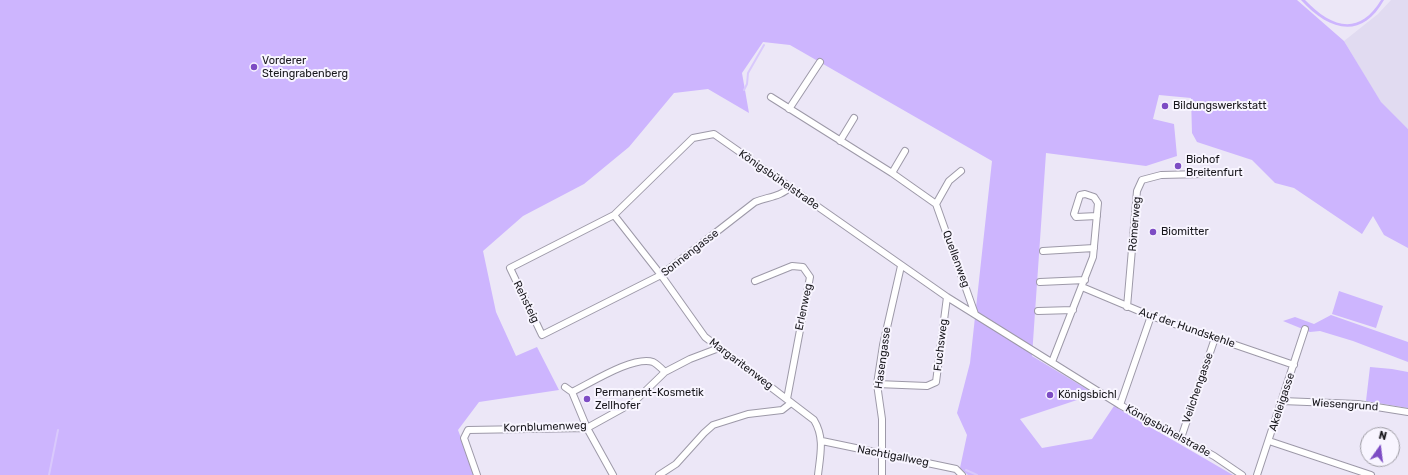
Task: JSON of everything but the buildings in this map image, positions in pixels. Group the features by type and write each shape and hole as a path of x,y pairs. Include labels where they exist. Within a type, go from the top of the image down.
{"street":[{"path":"789,109 820,62"},
{"path":"770,97 892,173 936,204 949,181 961,171"},
{"path":"840,141 854,118"},
{"name":"Königsbühelstraße","path":"510,268 614,215 693,138 714,134 947,297 1120,405 1214,456 1242,475"},
{"path":"892,173 905,151"},
{"name":"Römerweg","path":"1127,307 1137,190 1142,180 1161,175 1204,174"},
{"name":"Sonnengasse","path":"542,335 661,275 755,202 781,194 790,187"},
{"path":"1052,362 1085,280 1094,248 1097,216 1097,199 1085,194 1080,195 1074,214 1076,217 1097,216"},
{"name":"Quellenweg","path":"936,204 975,314"},
{"name":"Margaritenweg","path":"614,215 661,275 705,337 814,420 818,426 822,441 818,475"},
{"path":"1043,251 1094,248"},
{"name":"Erlenweg","path":"755,281 792,266 803,267 810,277 789,401"},
{"name":"Hasengasse","path":"882,475 882,419 877,384 882,345 901,266"},
{"name":"Rehsteig","path":"510,268 542,335"},
{"path":"1040,282 1085,280"},
{"name":"Auf der Hundskehle","path":"1082,288 1127,307 1294,365"},
{"name":"Fuchsweg","path":"877,384 927,386 936,382 947,297"},
{"path":"1038,311 1073,310"},
{"path":"1120,405 1152,316"},
{"name":"Akeleigasse","path":"1257,475 1305,329"},
{"name":"Veilchengasse","path":"1181,438 1215,338"},
{"name":"Kornblumenweg","path":"477,475 464,438 468,430 587,428 634,402 665,372 690,359 719,348"},
{"path":"572,392 618,369 638,362 653,362 665,372"},
{"path":"565,387 572,392 587,428 613,475"},
{"path":"659,475 676,464 713,425 748,414 782,410 789,401"},
{"name":"Wiesengrund","path":"1282,401 1358,404 1408,412"},
{"name":"Nachtigallweg","path":"822,441 882,455 956,469 962,475"},
{"path":"1269,441 1371,475"}],"shaded area":[{"path":"0,0 1297,0 1344,41 1381,102 1408,129 1408,248 1384,235 1373,216 1362,234 1294,188 1275,183 1252,160 1197,142 1192,133 1191,98 1159,95 1153,119 1174,124 1177,156 1146,166 1046,153 1032,356 1095,394 1020,419 1042,448 1092,439 1114,406 1233,475 968,475 960,468 967,435 957,413 970,363 992,161 790,45 763,42 742,73 749,113 708,89 674,93 629,147 584,184 523,216 483,251 496,312 516,356 537,347 559,390 479,402 458,430 475,475 0,475"},
{"path":"1301,0 1305,0 1314,9 1334,21 1344,24 1353,24 1363,20 1372,12 1381,0 1384,0 1375,13 1365,22 1355,26 1344,27 1333,24 1322,18"},
{"path":"1391,0 1408,0 1408,129 1381,103 1344,41 1378,14"},
{"path":"1339,291 1383,306 1376,328 1332,314"},
{"path":"1331,315 1408,342 1408,362 1353,341 1320,331 1310,332 1283,321 1295,317 1314,324"},
{"path":"1370,367 1408,372 1408,408 1366,401"}],"waterway":[{"path":"744,90 747,84 748,73 764,45"},
{"path":"49,475 58,430"},
{"path":"966,470 977,475"}],"place":[{"name":"Vorderer Steingrabenberg","path":"254,67"},
{"name":"Bildungswerkstatt","path":"1165,106"},
{"name":"Biohof Breitenfurt","path":"1178,166"},
{"name":"Biomitter","path":"1153,232"},
{"name":"Königsbichl","path":"1050,395"},
{"name":"Permanent-Kosmetik Zellhofer","path":"587,399"}]}
